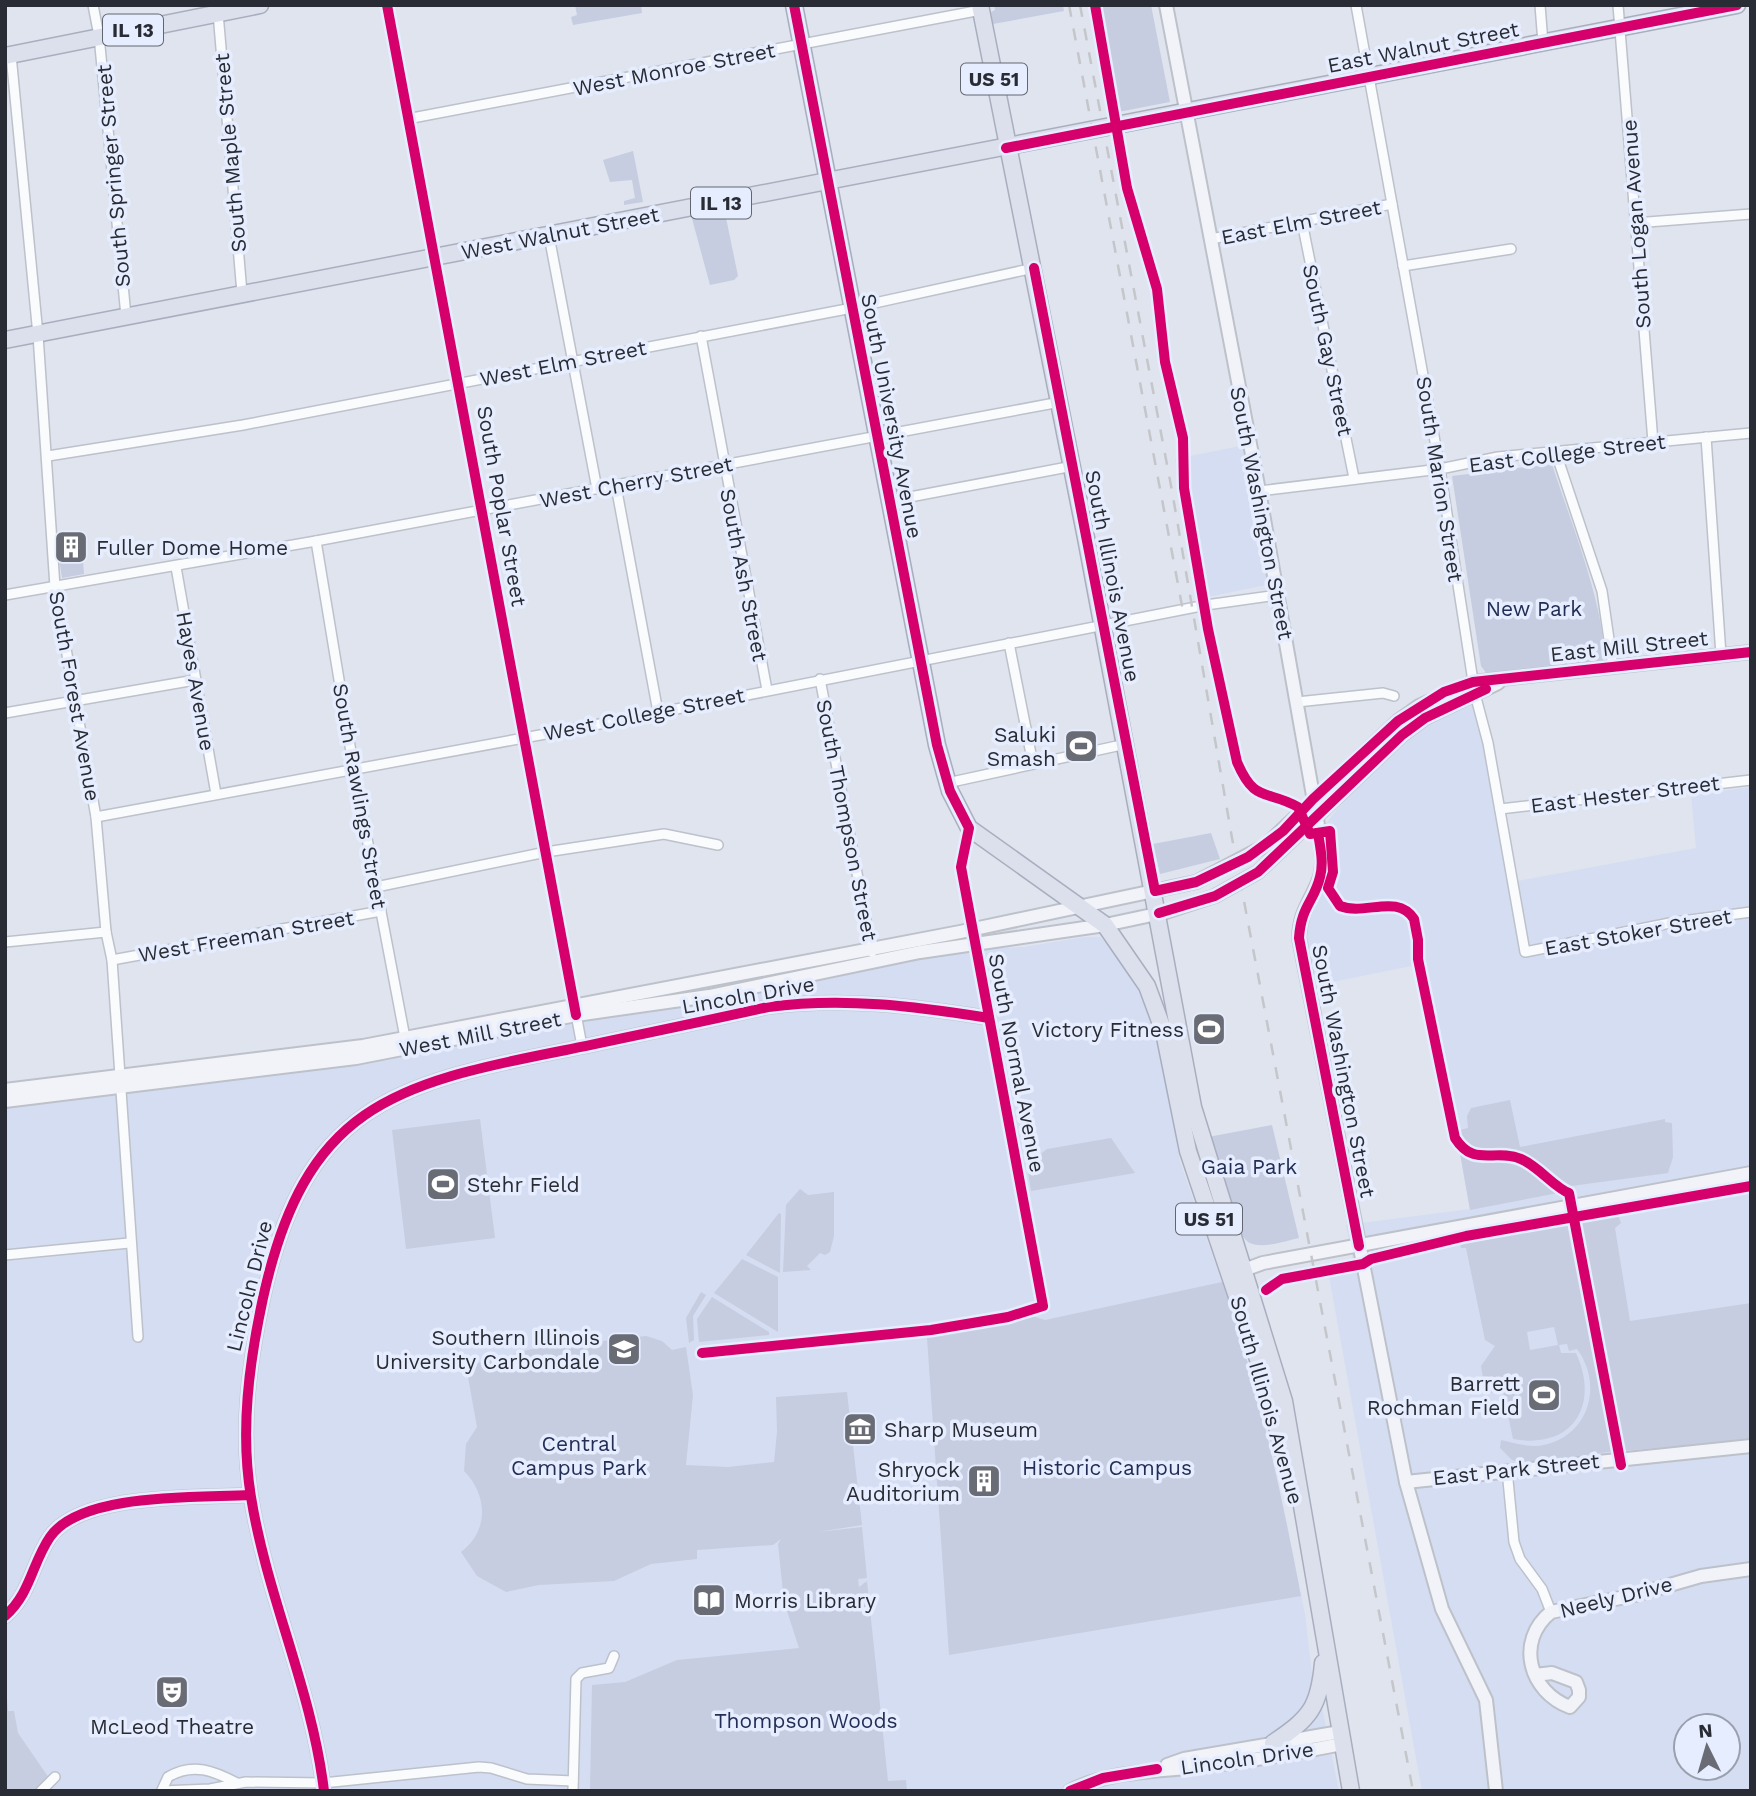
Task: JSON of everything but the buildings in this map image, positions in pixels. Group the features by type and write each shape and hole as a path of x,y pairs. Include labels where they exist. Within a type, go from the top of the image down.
{"highway":[{"name":"South University Avenue","path":"794,5 920,659 947,783 960,815 969,828"},
{"name":"East Walnut Street","path":"1116,126 1738,5"},
{"name":"IL 13","path":"8,56 249,6"},
{"name":"South Illinois Avenue","path":"980,8 1006,148 1034,268 1073,466 1196,1118 1284,1401 1302,1521 1351,1791"},
{"name":"West Walnut Street","path":"5,340 1116,126"},
{"name":"South Illinois Avenue","path":"969,828 1082,906 1105,925 1133,962 1154,1002 1164,1032 1188,1151 1267,1387 1302,1521"},
{"path":"1273,1743 1303,1722 1318,1698 1325,1643"}],"street":[{"name":"South Springer Street","path":"93,5 99,36 126,316"},
{"name":"South Poplar Street","path":"387,5 582,1046"},
{"name":"South Washington Street","path":"1166,5 1259,491 1317,818 1322,862 1320,878 1300,917 1298,938 1406,1482 1442,1609 1486,1700 1496,1791"},
{"name":"South Marion Street","path":"1356,5 1440,469 1474,688 1488,743 1525,952"},
{"path":"1539,5 1543,43"},
{"name":"South Logan Avenue","path":"1618,5 1622,28 1653,442"},
{"name":"West Monroe Street","path":"407,119 802,45 980,8"},
{"name":"South Maple Street","path":"218,13 242,293"},
{"name":"South Forest Avenue","path":"8,56 38,335 55,587 96,817 111,960 129,1243 138,1337"},
{"name":"East Elm Street","path":"1211,239 1392,204"},
{"path":"1635,223 1751,214"},
{"name":"South Gay Street","path":"1302,222 1354,478"},
{"path":"549,236 597,489"},
{"path":"1403,266 1511,249"},
{"name":"West Elm Street","path":"48,456 243,425 852,308 1034,268"},
{"name":"South Ash Street","path":"701,336 767,690"},
{"name":"West Cherry Street","path":"5,595 483,511 1060,402"},
{"name":"East College Street","path":"1259,491 1440,469 1498,457 1555,450 1751,433"},
{"path":"1706,437 1721,655"},
{"path":"1555,450 1602,592 1613,667"},
{"path":"889,501 1073,466"},
{"path":"616,485 659,712"},
{"name":"South Rawlings Street","path":"316,541 354,770 407,1044"},
{"name":"Hayes Avenue","path":"176,567 216,794"},
{"name":"West College Street","path":"96,817 659,712 920,659 1192,608 1277,595"},
{"path":"1009,643 1032,764"},
{"name":"East Mill Street","path":"1155,891 1211,876 1248,857 1283,831 1336,777 1419,706 1511,678 1751,652"},
{"name":"South Thompson Street","path":"820,679 872,955"},
{"path":"5,713 195,680"},
{"name":"East Mill Street","path":"1159,913 1215,896 1258,872 1402,735 1424,718 1474,688"},
{"path":"1297,702 1383,693 1394,696"},
{"path":"947,783 1126,744"},
{"path":"1307,765 1321,775 1336,777"},
{"name":"East Hester Street","path":"1500,809 1751,780"},
{"name":"South Normal Avenue","path":"969,828 963,843 961,867 1043,1306"},
{"name":"West Freeman Street","path":"376,887 546,852 664,834 718,845"},
{"path":"1289,845 1310,845 1322,862"},
{"name":"West Mill Street","path":"5,1101 119,1082 407,1044 575,1009 709,996 971,929 1155,891"},
{"name":"West Freeman Street","path":"111,960 381,911"},
{"name":"East Stoker Street","path":"1525,952 1675,922 1751,912"},
{"name":"West Mill Street","path":"872,955 1105,925 1159,913"},
{"path":"5,942 106,932"},
{"name":"Lincoln Drive","path":"324,1787 313,1724 270,1584 250,1494 247,1401 255,1336 277,1239 290,1208 316,1165 356,1120 395,1096 424,1082 506,1061 802,1002 862,1001 989,1018"},
{"name":"West Mill Street","path":"5,1090 119,1082"},
{"path":"1229,1275 1245,1269 1545,1209 1751,1173"},
{"path":"5,1255 129,1243"},
{"name":"East Park Street","path":"1406,1482 1751,1446"},
{"path":"1507,1470 1514,1542 1520,1559 1542,1589 1552,1612"},
{"path":"5,1616 23,1597 49,1538 59,1525 78,1513 110,1504 250,1494"},
{"name":"Neely Drive","path":"1535,1675 1529,1653 1531,1641 1541,1620 1552,1612 1635,1595 1701,1576 1751,1569"},
{"path":"237,1783 212,1771 184,1769 168,1777 162,1791 210,1789 237,1783 324,1787 479,1767 527,1779 573,1786 576,1679 582,1673 609,1668 614,1656"},
{"name":"Lincoln Drive","path":"1157,1769 1198,1756 1273,1743 1341,1738"},
{"name":"Lincoln Drive","path":"1070,1791 1103,1779 1157,1769 1251,1760 1341,1738"},
{"path":"41,1791 55,1777"}],"shaded area":[{"path":"1245,445 1271,584 1203,598 1175,459"},
{"path":"1475,694 1512,882 1696,848 1691,795 1751,787 1751,1791 1422,1791 1329,1276 1355,1271 1346,1225 1470,1209 1426,963 1308,987 1299,938 1320,878 1337,857 1318,833 1382,754 1402,735"},
{"name":"Southern Illinois University Carbondale","path":"1100,937 1113,949 1142,996 1156,1036 1180,1161 1235,1321 1267,1435 1305,1614 1314,1691 1322,1707 1339,1791 5,1791 5,1106 343,1065 951,950 1024,947"}],"green space":[{"path":"575,5 641,5 642,13 573,25 571,17 577,15"},
{"path":"994,5 1063,5 1064,11 993,24 991,12 995,10"},
{"path":"1093,5 1151,5 1170,102 1113,113"},
{"path":"633,151 643,202 624,205 624,201 635,198 632,180 610,182 603,160"},
{"path":"724,208 738,276 734,280 710,285 691,215"},
{"name":"New Park","path":"1552,464 1600,618 1603,662 1487,674 1481,666 1452,476"},
{"path":"81,536 84,574 62,578 56,539"},
{"path":"1211,833 1220,859 1160,874 1153,844"},
{"path":"1510,1100 1520,1147 1665,1119 1665,1122 1672,1123 1673,1157 1668,1173 1564,1187 1558,1193 1470,1210 1456,1131 1468,1128 1467,1116 1471,1108"},
{"name":"Stehr Field","path":"480,1119 495,1238 406,1249 392,1130"},
{"name":"Gaia Park","path":"1272,1125 1299,1238 1255,1245 1244,1237 1237,1226 1208,1137"},
{"path":"1111,1138 1135,1173 1031,1191 1027,1165 1047,1149"},
{"path":"800,1189 808,1195 834,1192 834,1236 830,1252 825,1255 820,1253 807,1266 811,1270 783,1272 786,1205"},
{"path":"1616,1209 1621,1223 1615,1228 1630,1321 1751,1303 1751,1440 1621,1451 1576,1220 1579,1216"},
{"path":"779,1213 781,1214 780,1273 746,1255"},
{"path":"1572,1217 1615,1451 1523,1464 1512,1460 1500,1448 1501,1440 1538,1446 1560,1439 1572,1431 1588,1406 1589,1377 1577,1349 1569,1351 1567,1344 1559,1345 1561,1353 1576,1353 1583,1372 1585,1390 1576,1420 1552,1438 1534,1441 1513,1439 1503,1391 1490,1393 1488,1378 1483,1378 1481,1366 1495,1346 1485,1340 1466,1248 1461,1248 1459,1238","holes":["1554,1327 1558,1345 1530,1350 1527,1332"]},
{"path":"742,1259 778,1277 778,1332 714,1293"},
{"name":"Historic Campus","path":"1222,1282 1268,1437 1301,1596 949,1655 927,1338 1029,1315 1045,1320"},
{"path":"701,1292 706,1295 693,1316 694,1340 689,1343 686,1318"},
{"path":"712,1297 769,1332 769,1335 699,1342 697,1319"},
{"path":"646,1336 662,1341 672,1350 686,1347 693,1395 686,1465 728,1467 774,1462 776,1397 847,1392 862,1525 818,1532 862,1527 867,1578 858,1579 859,1587 867,1581 888,1781 906,1780 907,1791 590,1791 592,1685 625,1682 677,1660 799,1648 784,1602 778,1544 781,1539 773,1545 697,1550 697,1559 651,1564 614,1581 539,1585 506,1592 477,1576 461,1552 477,1534 482,1513 478,1491 464,1471 466,1444 477,1427 466,1366 532,1349"},
{"path":"5,1672 8,1711 14,1711 18,1733 51,1781 41,1791 9,1791 5,1787"}],"railway":[{"path":"1069,5 1183,611"},
{"path":"1080,5 1172,491 1232,838 1413,1791"}],"cycle path":[{"path":"387,5 576,1015"},
{"path":"702,1353 931,1330 1008,1317 1043,1306 961,867 969,828 950,791 937,745 794,5"},
{"path":"1095,5 1127,188 1157,289 1165,362 1183,438 1184,488 1208,629 1237,762 1243,775 1256,790 1298,807 1310,834 1330,831 1333,872 1328,888 1340,906 1360,909 1399,907 1414,919 1418,959 1455,1138 1462,1147 1477,1155 1502,1155 1521,1159 1569,1193 1621,1465"},
{"path":"1006,148 1737,5"},
{"path":"1034,268 1155,891 1196,882 1248,857 1283,831 1313,799 1398,721 1444,692 1473,682 1751,652"},
{"path":"1159,913 1215,896 1258,872 1402,735 1425,718 1486,689"},
{"path":"1318,833 1321,871 1302,918 1299,938 1359,1246"},
{"path":"324,1791 310,1717 258,1534 248,1472 246,1422 258,1323 281,1234 303,1183 331,1145 365,1115 404,1093 451,1076 768,1007 824,1003 878,1004 989,1018"},
{"path":"1266,1290 1282,1279 1363,1264 1371,1259 1466,1236 1751,1186"},
{"path":"5,1616 26,1588 50,1537 65,1522 87,1512 142,1500 250,1495"},
{"path":"1070,1791 1103,1778 1157,1769"}],"place":[{"name":"Fuller Dome Home","path":"71,547"},
{"name":"Saluki Smash","path":"1081,746"},
{"name":"Victory Fitness","path":"1209,1029"},
{"name":"Stehr Field","path":"443,1184"},
{"name":"Southern Illinois University Carbondale","path":"624,1349"},
{"name":"Barrett Rochman Field","path":"1544,1395"},
{"name":"Sharp Museum","path":"860,1429"},
{"name":"Shryock Auditorium","path":"984,1481"},
{"name":"Morris Library","path":"709,1600"},
{"name":"McLeod Theatre","path":"172,1692"}],"park label":[{"name":"Central Campus Park","path":"579,1455"},
{"name":"Thompson Woods","path":"806,1720"}]}
